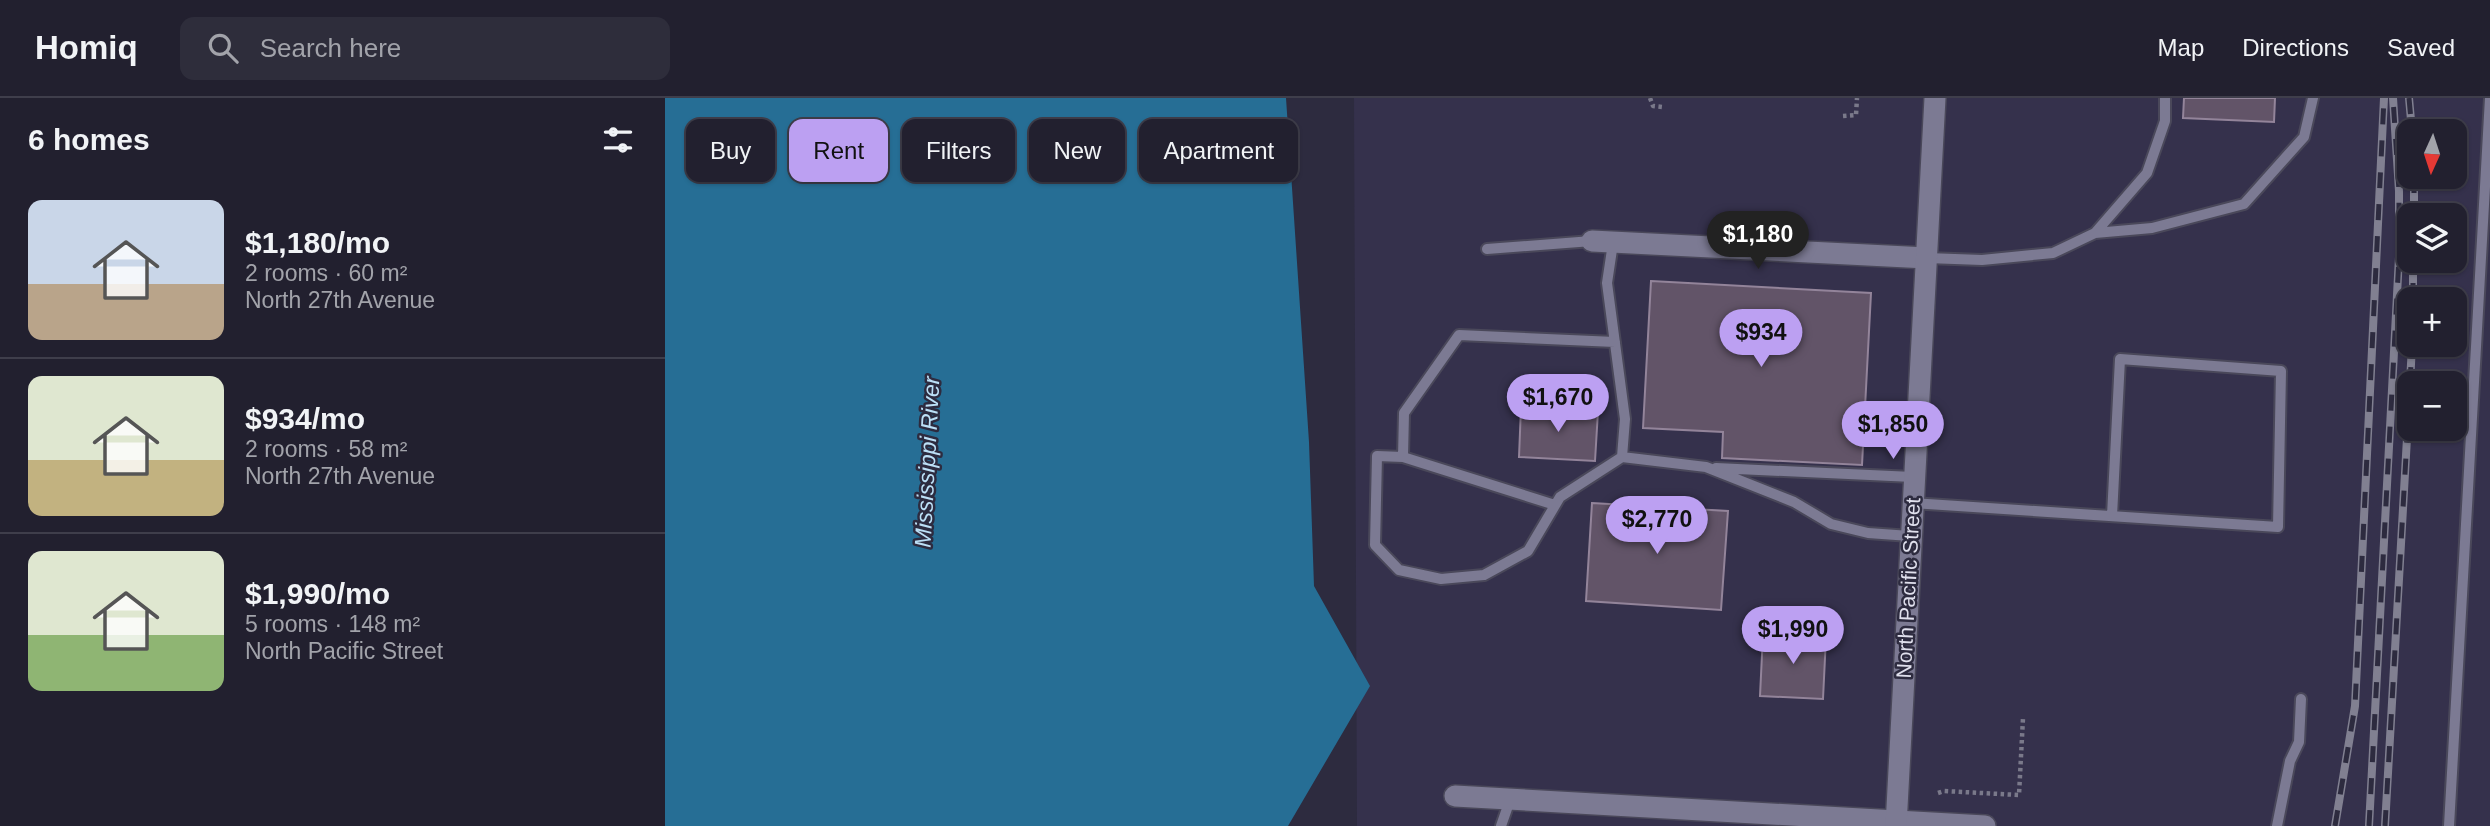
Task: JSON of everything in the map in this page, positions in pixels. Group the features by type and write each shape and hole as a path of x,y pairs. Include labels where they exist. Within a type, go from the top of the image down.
{"street":[{"name":"North Pacific Street","path":"1896,824 1935,98"},
{"path":"1603,242 1927,258"},
{"path":"1455,796 1896,824 1985,826"}],"lane":[{"path":"2095,233 2147,173 2165,121 2165,98"},
{"path":"1927,258 1982,260 2053,253 2095,233 2152,228 2244,204 2304,138 2313,98"},
{"path":"2449,826 2485,284 2490,98"},
{"path":"1487,249 1603,242 1625,419 1622,457"},
{"path":"1403,457 1404,413 1459,335 1615,342"},
{"path":"1912,503 2278,527 2281,370 2120,359 2112,516"},
{"path":"1555,505 1403,457 1377,456 1375,545 1399,570 1441,579 1484,575 1528,551 1560,497 1622,457 1706,467 1913,477"},
{"path":"1706,467 1794,502 1831,524 1868,533 1910,536"},
{"path":"2277,826 2290,761 2299,742 2301,699"},
{"path":"1501,826 1510,800"}],"path":[{"path":"1650,98 1653,106 1662,107"},
{"path":"1843,116 1856,115 1857,98"},
{"path":"1938,793 1944,791 2019,795 2023,718"}],"shaded area":[{"path":"1354,98 2490,98 2490,826 1357,826"}],"water":[{"name":"Mississippi River","path":"665,98 1286,98 1287,119 1139,119 1139,182 1292,182 1309,442 1314,586 1370,686 1288,826 665,826"}],"building":[{"path":"2184,98 2275,98 2274,122 2183,118"},
{"path":"1651,281 1871,293 1862,465 1722,458 1723,432 1643,428"},
{"path":"1521,407 1598,411 1595,461 1519,457"},
{"path":"1592,503 1728,511 1721,610 1586,601"},
{"path":"1763,634 1826,637 1823,699 1760,696"}],"railway":[{"path":"2335,826 2355,706 2384,98"},
{"path":"2369,826 2399,257 2399,191 2393,98"},
{"path":"2409,98 2411,119"},
{"path":"2414,189 2414,203"},
{"path":"2413,273 2413,287"},
{"path":"2411,357 2411,371"},
{"path":"2385,826 2407,441"}]}
